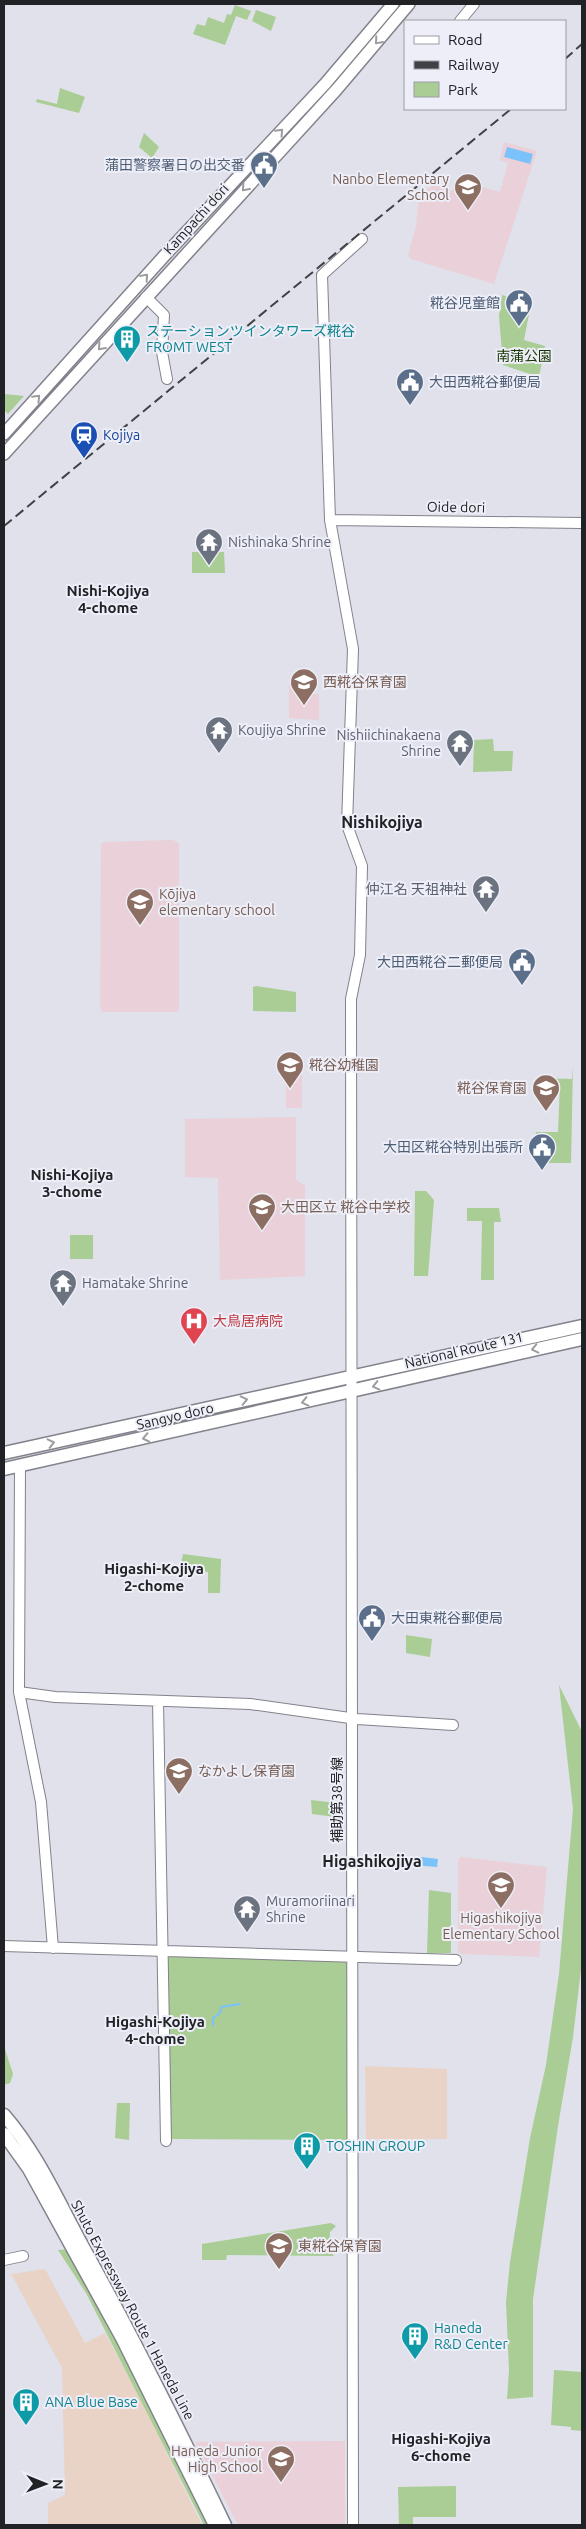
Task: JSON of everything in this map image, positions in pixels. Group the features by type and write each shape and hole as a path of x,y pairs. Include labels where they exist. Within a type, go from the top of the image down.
{"highway":[{"name":"National Route 131","path":"352,1376 582,1326"},
{"name":"National Route 131","path":"352,1391 582,1339"},
{"name":"Sangyo doro","path":"4,1454 352,1376"},
{"name":"Sangyo doro","path":"4,1469 352,1391"},
{"name":"Shuto Expressway Route 1 Haneda Line","path":"6,2127 118,2329 215,2525"},
{"name":"Shuto Expressway Route 1 Haneda Line","path":"6,2127 46,2178 164,2398 225,2525"}],"main road":[{"name":"Kampachi dori","path":"4,434 169,251 325,84 393,4"},
{"name":"Kampachi dori","path":"4,454 337,89 409,4"}],"street":[{"path":"461,20 474,4"},
{"name":"補助第38号線","path":"353,2525 352,999 360,955 362,866 348,825 353,649 330,520 322,275 362,239"},
{"path":"146,297 164,315 162,352 166,379"},
{"name":"Oide dori","path":"330,520 582,523"},
{"path":"20,1465 19,1692 41,1802 53,1948"},
{"path":"19,1692 55,1697 250,1704 351,1718 453,1725"},
{"path":"158,1701 166,2141"},
{"path":"4,1946 456,1960"},
{"path":"4,2260 23,2256"}],"shaded area":[{"name":"Nanbo Elementary School","path":"504,142 537,151 494,284 411,259 408,255 416,226 419,196 433,185 452,191 456,180 500,192 508,163 500,160"},
{"name":"西糀谷保育園","path":"289,683 309,684 309,694 319,694 319,720 289,718"},
{"name":"Kōjiya elementary school","path":"173,840 179,843 179,1009 177,1012 102,1012 100,1007 101,845 103,842"},
{"path":"302,1075 302,1108 286,1108 286,1076"},
{"name":"大田区立 糀谷中学校","path":"296,1117 296,1180 305,1186 305,1276 220,1280 218,1178 185,1177 185,1119"},
{"name":"Higashikojiya Elementary School","path":"461,1857 547,1867 539,1957 462,1954 458,1952 458,1859"},
{"path":"365,2066 447,2069 447,2139 366,2139"},
{"path":"45,2269 85,2343 105,2333 141,2400 202,2525 48,2525 48,2503 65,2495 62,2368 11,2274"},
{"name":"Haneda Junior High School","path":"345,2441 345,2525 238,2525 195,2442"}],"green space":[{"path":"235,5 251,11 247,20 236,16 225,45 193,34 197,24 205,26 208,17 224,23 227,14 231,15"},
{"path":"256,10 276,17 271,31 252,21"},
{"path":"60,88 85,97 79,113 36,102 37,99 57,104"},
{"path":"144,133 159,147 152,158 139,147"},
{"name":"南蒲公園","path":"502,295 531,304 524,340 545,346 539,377 503,365 499,316"},
{"path":"4,394 24,396 8,414 4,410"},
{"path":"192,552 224,552 225,573 192,573"},
{"path":"493,739 494,751 513,751 512,771 473,772 474,740"},
{"path":"253,987 296,992 296,1012 253,1011"},
{"path":"573,1066 571,1163 545,1163 545,1157 534,1157 536,1132 558,1132 560,1083 537,1082 537,1078 572,1079"},
{"path":"415,1191 426,1191 434,1200 428,1276 414,1276"},
{"path":"467,1208 499,1208 501,1222 494,1222 494,1280 481,1280 482,1221 467,1221"},
{"path":"70,1235 93,1235 93,1259 70,1259"},
{"path":"183,1554 221,1559 220,1593 208,1593 208,1572 180,1569"},
{"path":"406,1635 432,1639 430,1657 406,1653"},
{"path":"559,1685 582,1732 582,1961 573,2037 533,2299 533,2397 507,2399 509,2370 506,2302 510,2262 530,2138 546,2065 559,1974 573,1809"},
{"path":"311,1800 344,1804 344,1818 312,1814"},
{"path":"429,1890 451,1893 451,1953 427,1953"},
{"path":"169,1955 343,1960 347,1963 348,2140 171,2139 167,1958"},
{"path":"4,2046 13,2074 10,2083 4,2085"},
{"path":"117,2103 130,2103 129,2140 115,2138"},
{"path":"331,2223 336,2226 330,2232 329,2249 334,2256 227,2255 226,2260 202,2260 202,2244"},
{"path":"71,2249 214,2525 204,2525 86,2293 58,2250"},
{"path":"554,2370 582,2372 582,2431 571,2430 571,2427 551,2425"},
{"path":"456,2486 456,2517 413,2517 413,2525 399,2525 398,2487"}],"water":[{"path":"507,147 533,154 530,164 504,157"},
{"path":"413,1856 438,1859 437,1867 412,1865"}],"waterway":[{"path":"213,2025 213,2018 220,2013 221,2007 240,2004"}],"railway":[{"path":"566,58 582,44"},
{"path":"4,526 510,110"}],"place":[{"name":"蒲田警察署日の出交番","path":"264,189"},
{"name":"Nanbo Elementary School","path":"468,211"},
{"name":"糀谷児童館","path":"519,327"},
{"name":"ステーションツインタワーズ糀谷 FROMT WEST","path":"127,363"},
{"name":"大田西糀谷郵便局","path":"410,406"},
{"name":"Kojiya","path":"84,459"},
{"name":"Nishinaka Shrine","path":"209,566"},
{"name":"西糀谷保育園","path":"304,706"},
{"name":"Koujiya Shrine","path":"219,754"},
{"name":"Nishiichinakaena Shrine","path":"460,767"},
{"name":"仲江名 天祖神社","path":"486,913"},
{"name":"Kōjiya elementary school","path":"140,926"},
{"name":"大田西糀谷二郵便局","path":"522,986"},
{"name":"糀谷幼稚園","path":"290,1089"},
{"name":"糀谷保育園","path":"546,1112"},
{"name":"大田区糀谷特別出張所","path":"542,1171"},
{"name":"大田区立 糀谷中学校","path":"262,1231"},
{"name":"Hamatake Shrine","path":"63,1307"},
{"name":"大鳥居病院","path":"194,1345"},
{"name":"大田東糀谷郵便局","path":"372,1642"},
{"name":"なかよし保育園","path":"179,1795"},
{"name":"Higashikojiya Elementary School","path":"501,1909"},
{"name":"Muramoriinari Shrine","path":"247,1933"},
{"name":"TOSHIN GROUP","path":"307,2170"},
{"name":"東糀谷保育園","path":"279,2270"},
{"name":"Haneda R&D Center","path":"415,2360"},
{"name":"ANA Blue Base","path":"26,2426"},
{"name":"Haneda Junior High School","path":"281,2483"}],"district":[{"name":"Nishi-Kojiya 4-chome","path":"108,600"},
{"name":"Nishikojiya","path":"382,822"},
{"name":"Nishi-Kojiya 3-chome","path":"72,1184"},
{"name":"Higashi-Kojiya 2-chome","path":"154,1578"},
{"name":"Higashikojiya","path":"372,1861"},
{"name":"Higashi-Kojiya 4-chome","path":"155,2030"},
{"name":"Higashi-Kojiya 6-chome","path":"441,2448"}]}
